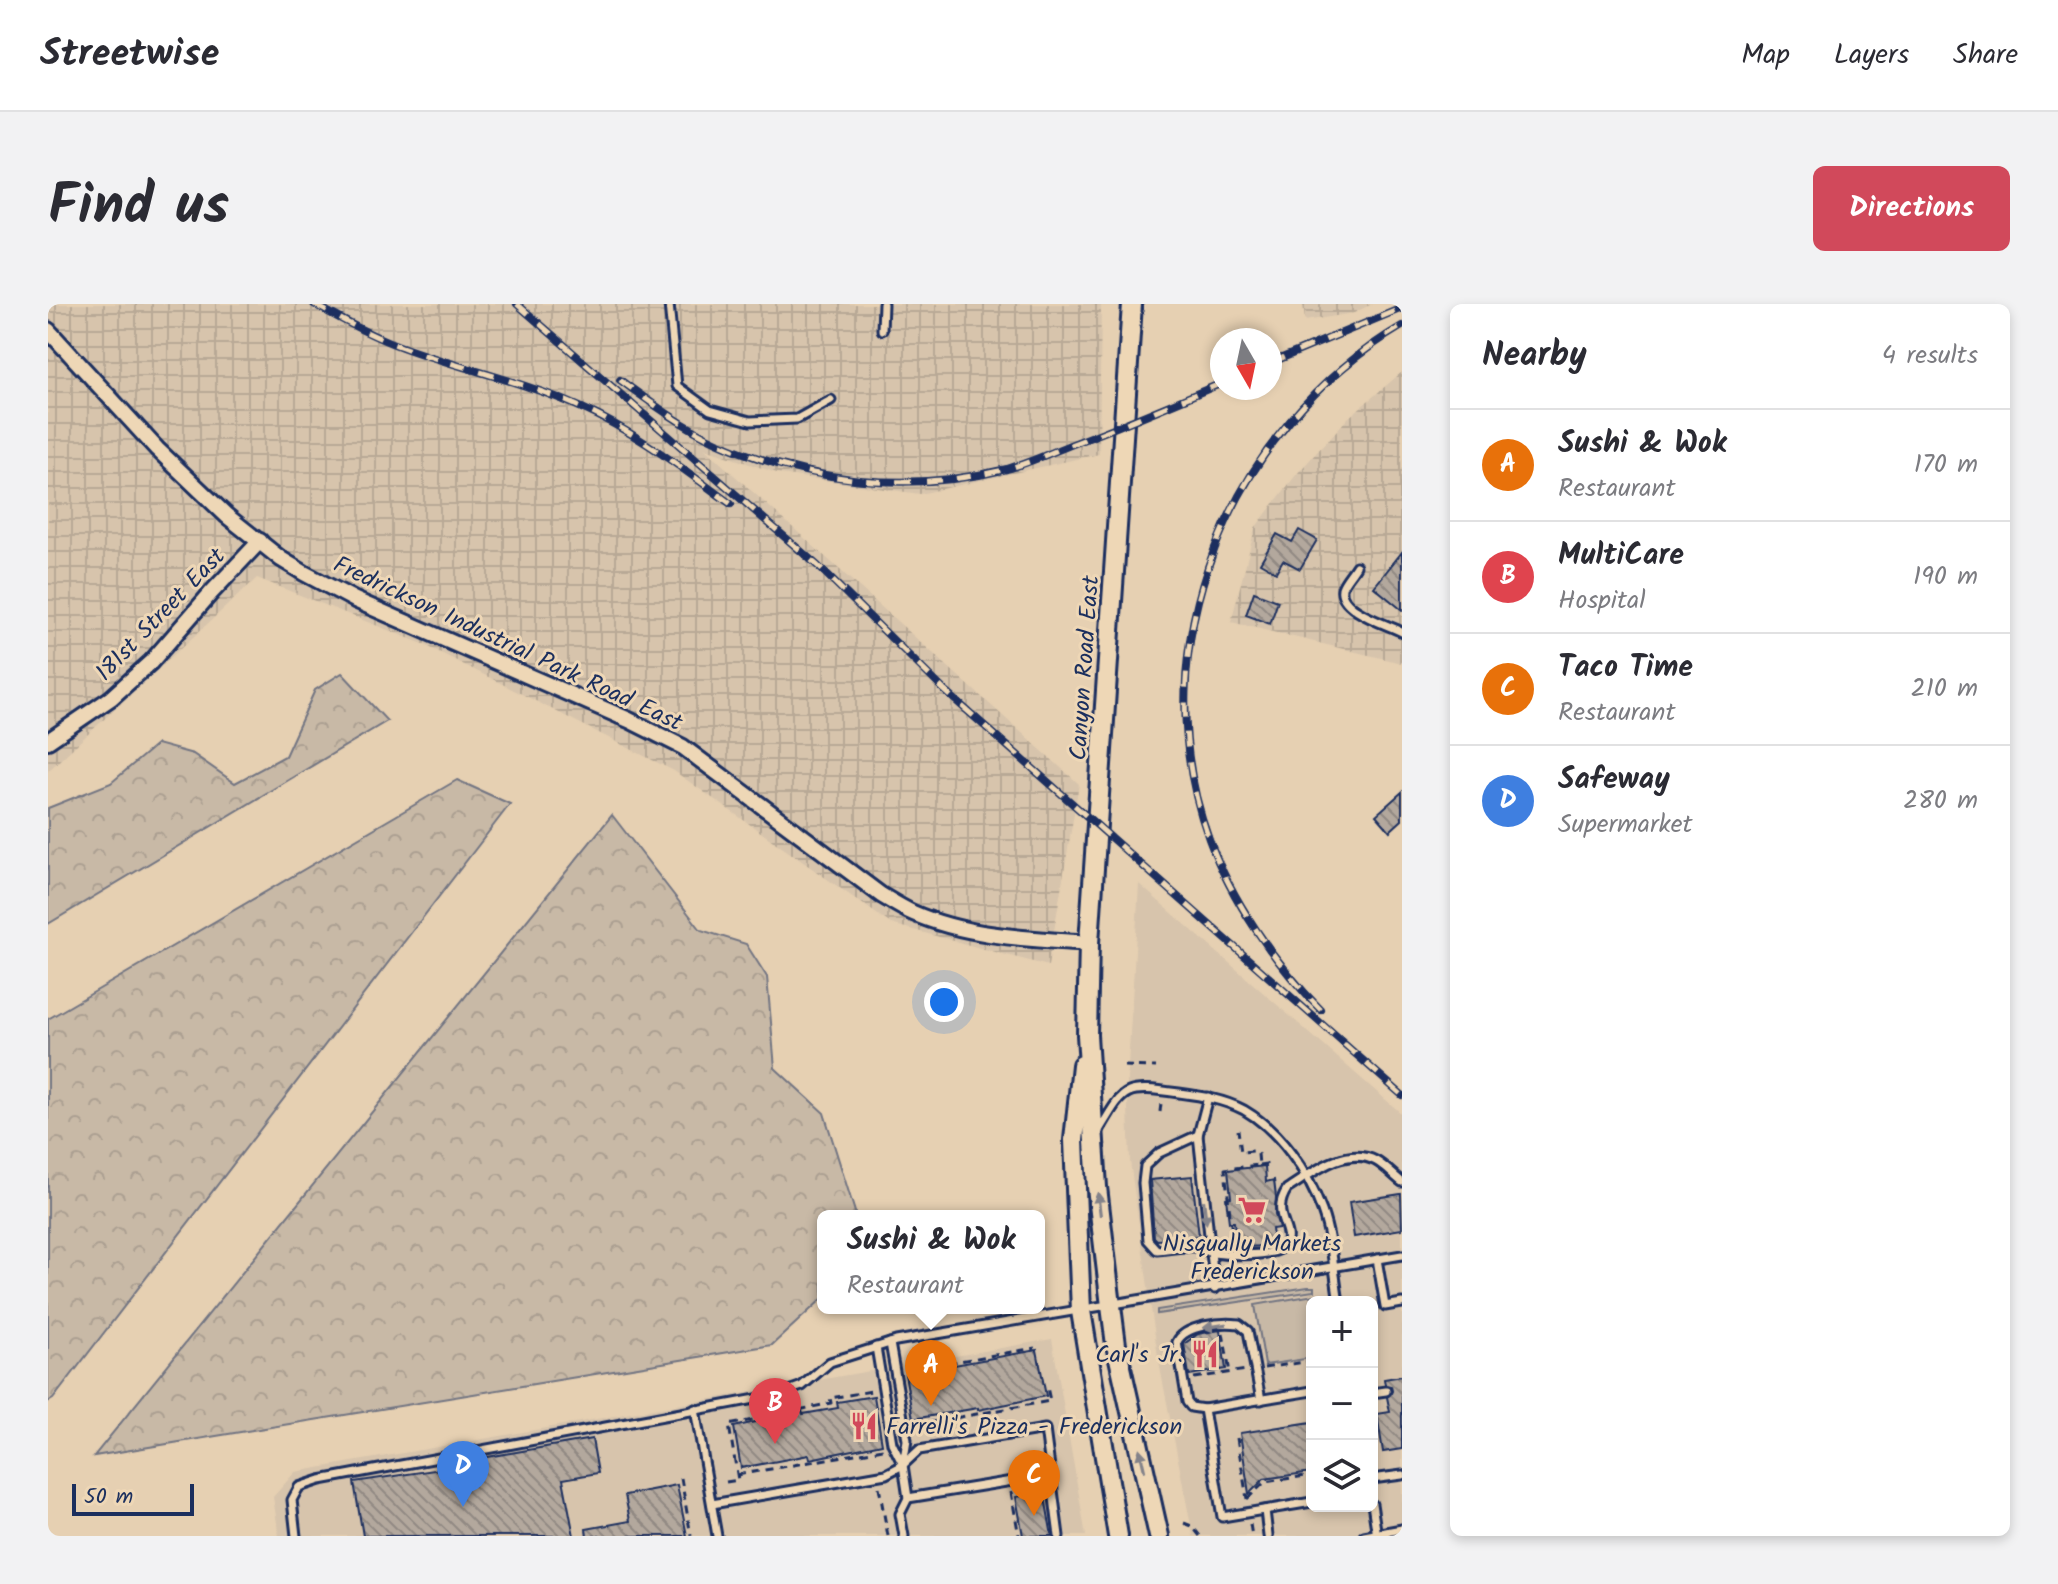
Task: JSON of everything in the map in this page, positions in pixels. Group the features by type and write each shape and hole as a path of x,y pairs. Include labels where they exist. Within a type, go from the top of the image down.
{"main road":[{"name":"Canyon Road East","path":"1132,304 1089,943 1087,1035 1097,1187 1116,1345 1159,1536"},
{"name":"Canyon Road East","path":"1087,1035 1076,1100 1074,1140 1081,1311 1118,1536"}],"street":[{"name":"Fredrickson Industrial Park Road East","path":"48,330 157,449 227,516 304,573 355,600 629,720 683,747 881,895 913,913 945,924 983,931 1031,939 1089,943"},
{"name":"181st Street East","path":"48,741 111,698 151,662 260,541"}],"lane":[{"path":"669,304 677,386 710,410 750,421 797,419 831,400"},
{"path":"882,330 883,304"},
{"path":"1356,566 1342,587 1342,598 1350,608 1402,632"},
{"path":"1094,1140 1121,1095 1133,1090 1208,1097 1245,1111 1294,1156 1306,1178 1322,1213 1338,1296"},
{"path":"1208,1097 1198,1135 1215,1289"},
{"path":"1198,1135 1159,1153 1145,1166 1143,1183 1148,1240 1157,1250 1198,1247 1209,1253 1245,1255 1283,1248 1287,1239 1280,1201 1287,1189 1332,1161 1356,1158 1376,1161 1402,1182"},
{"path":"296,1536 292,1500 299,1487 320,1480 777,1395 802,1386 830,1362 890,1343 1402,1255"},
{"path":"1377,1259 1385,1306 1402,1303"},
{"path":"1261,1400 1248,1331 1239,1324 1216,1325 1183,1333 1177,1342 1187,1402 1191,1407 1204,1409 1261,1400 1306,1392"},
{"path":"890,1343 907,1440 903,1465 908,1498 900,1514 904,1536"},
{"path":"876,1347 892,1443 903,1465"},
{"path":"1378,1392 1386,1391"},
{"path":"695,1409 717,1536"},
{"path":"1204,1409 1222,1517 1306,1503"},
{"path":"712,1504 886,1474 903,1465 919,1450 1045,1429 1059,1536"},
{"path":"908,1498 1049,1475"},
{"path":"1378,1478 1402,1475"},
{"path":"1265,1510 1268,1536"},
{"path":"1373,1512 1377,1535"},
{"path":"1364,1536 1402,1529"}],"path":[{"path":"1124,1066 1156,1067"},
{"path":"1160,1112 1161,1103"},
{"path":"1238,1130 1241,1152 1254,1151 1258,1154 1259,1165"},
{"path":"1234,1249 1225,1169 1266,1164 1266,1170"},
{"path":"1223,1333 1230,1373"},
{"path":"903,1371 1035,1348"},
{"path":"1262,1368 1306,1362"},
{"path":"1191,1379 1250,1370"},
{"path":"911,1427 1050,1401 1047,1387 1044,1388"},
{"path":"726,1482 738,1480 729,1425 831,1403 830,1398 875,1390"},
{"path":"1237,1438 1247,1499 1265,1482 1306,1476"},
{"path":"737,1475 887,1448"},
{"path":"681,1478 691,1536"},
{"path":"879,1487 888,1536"},
{"path":"1019,1536 1011,1492 1021,1490"},
{"path":"1184,1523 1192,1526 1200,1536"},
{"path":"1250,1523 1252,1536"}],"shaded area":[{"path":"48,304 1101,304 1099,454 920,494 780,474 705,449 1079,784 1048,966 891,924 674,771 423,644 257,578 48,771"},
{"path":"1303,304 1372,304 1354,313 1305,321"},
{"path":"1402,372 1402,663 1231,622 1255,528 1296,475 1348,418"},
{"path":"1139,884 1402,1114 1402,1536 1193,1536 1158,1357 1130,1161 1127,1083"},
{"path":"1052,1339 1086,1536 279,1536 273,1497 295,1472"}],"green space":[{"path":"342,673 387,721 48,924 48,808 111,783 157,744 193,754 235,783 285,756 315,690"},
{"path":"457,780 510,804 48,1402 48,1019"},
{"path":"612,815 701,930 746,944 767,977 775,1068 824,1113 854,1210 817,1210 817,1304 772,1345 94,1456"},
{"path":"1314,1287 1314,1291 1157,1314 1157,1310"},
{"path":"1306,1296 1306,1359 1265,1365 1255,1305"}],"building":[{"path":"1299,530 1317,540 1300,569 1283,560 1276,572 1260,563 1277,534 1292,542"},
{"path":"1402,552 1402,610 1374,587"},
{"path":"1254,592 1278,601 1270,624 1246,615"},
{"path":"1402,792 1402,820 1390,831 1376,815"},
{"name":"Nisqually Markets Frederickson","path":"1265,1166 1266,1182 1274,1180 1276,1197 1275,1214 1279,1228 1272,1229 1274,1245 1237,1248 1234,1222 1229,1222 1226,1198 1231,1197 1228,1170"},
{"path":"1192,1176 1199,1236 1157,1240 1154,1237 1150,1180"},
{"path":"1401,1194 1402,1229 1354,1237 1349,1202"},
{"name":"Carl's Jr.","path":"1220,1330 1226,1369 1189,1375 1184,1344 1198,1334"},
{"path":"1037,1350 1046,1396 913,1419 905,1374"},
{"path":"1402,1376 1402,1449 1383,1452 1378,1414 1390,1412 1387,1397 1392,1391 1391,1386 1385,1385 1384,1379"},
{"path":"874,1396 882,1444 810,1459 809,1455 741,1468 734,1427 802,1411 803,1414 838,1408 837,1402"},
{"path":"1306,1423 1306,1473 1264,1479 1249,1494 1240,1433"},
{"path":"592,1439 598,1473 563,1479 574,1536 363,1536 354,1482 448,1468 447,1464"},
{"path":"677,1485 687,1536 587,1536 586,1529 630,1521 625,1495"},
{"path":"1044,1492 1052,1536 1023,1536 1016,1497"}],"railway":[{"path":"314,304 390,343 538,390 582,408 640,440 731,504"},
{"path":"517,304 818,566 944,690 1402,1095"},
{"path":"1282,358 1402,308"},
{"path":"1321,1010 1271,952 1218,862 1190,766 1185,692 1194,619 1215,548 1247,482 1289,422 1341,369 1402,326"},
{"path":"620,380 691,429 752,456 823,475 896,482 933,481 1015,467 1210,388"}],"place":[{"name":"Nisqually Markets Frederickson","path":"1252,1210"},
{"name":"Carl's Jr.","path":"1205,1354"},
{"name":"Sushi & Wok","path":"931,1406"},
{"name":"Farrelli's Pizza - Frederickson","path":"864,1426"},
{"name":"MultiCare","path":"775,1444"},
{"name":"Safeway","path":"463,1507"},
{"name":"Taco Time","path":"1034,1516"}]}
